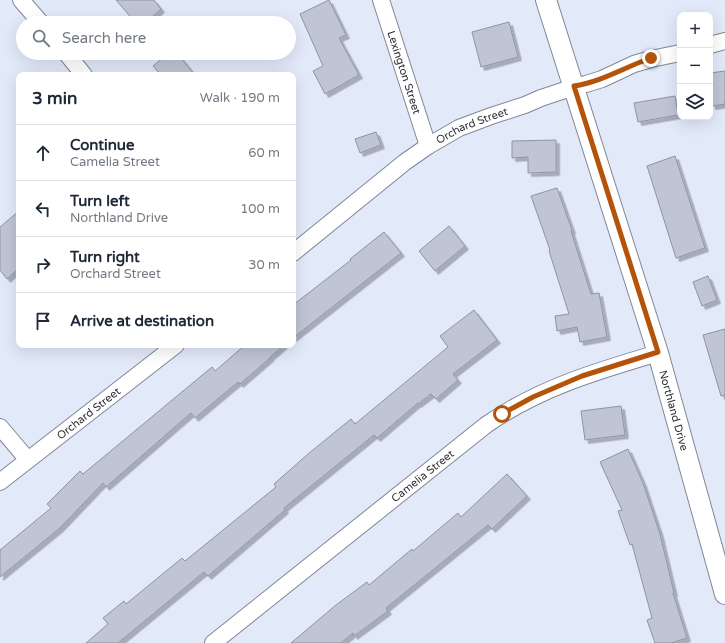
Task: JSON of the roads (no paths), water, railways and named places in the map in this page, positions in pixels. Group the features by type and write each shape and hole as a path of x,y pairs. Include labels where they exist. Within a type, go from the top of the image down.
{"street":[{"path":"21,0 34,16"},
{"name":"Lexington Street","path":"381,0 428,146"},
{"name":"Northland Drive","path":"546,0 658,352 725,594"},
{"path":"713,45 725,41"},
{"name":"Orchard Street","path":"296,251 405,162 428,146 459,128 574,86 602,79 651,58 677,53"},
{"path":"72,60 82,72"},
{"name":"Orchard Street","path":"0,482 172,348"},
{"name":"Camelia Street","path":"213,643 486,425 502,414 533,397 582,376 658,352"},
{"path":"0,427 28,460"}]}
